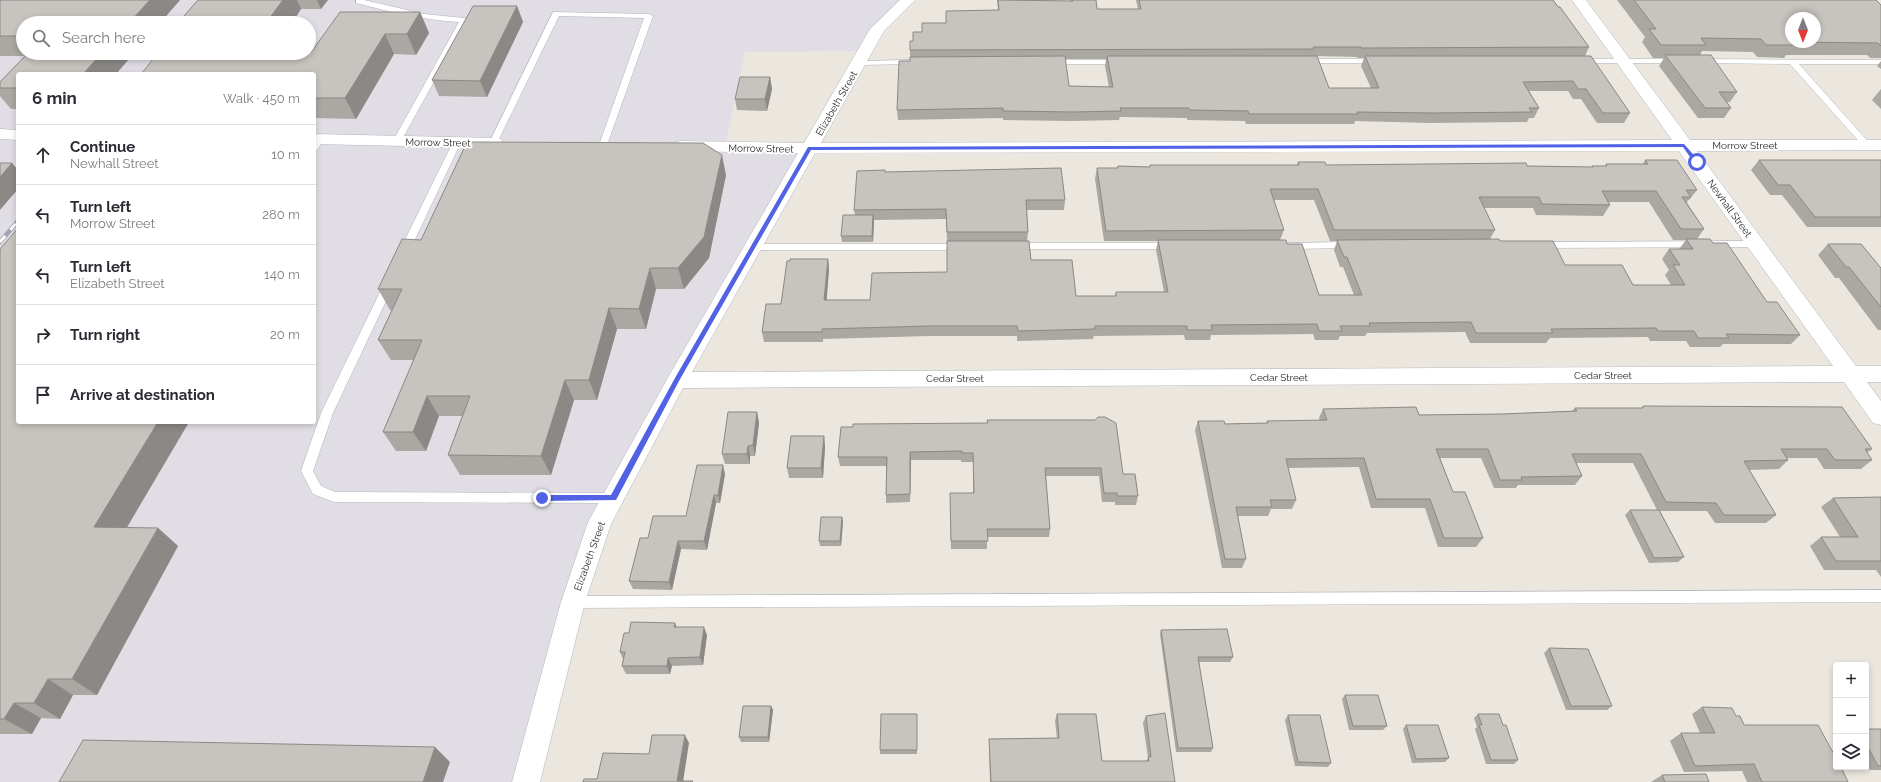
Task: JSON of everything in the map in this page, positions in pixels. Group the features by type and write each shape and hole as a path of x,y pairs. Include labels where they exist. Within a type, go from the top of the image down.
{"street":[{"name":"Elizabeth Street","path":"526,782 573,602 600,522 677,380 878,29 908,0"},
{"name":"Newhall Street","path":"1579,0 1881,417"},
{"path":"0,134 16,134"},
{"name":"Morrow Street","path":"316,142 397,141 501,143"},
{"name":"Morrow Street","path":"664,146 810,148 1874,145"},
{"name":"Cedar Street","path":"677,380 1881,374"}],"lane":[{"path":"358,3 403,14 464,20 397,141"},
{"path":"501,143 556,14 649,16 603,145"},
{"path":"1298,61 1386,61"},
{"path":"1569,61 1881,62"},
{"path":"1792,61 1874,145"},
{"path":"859,62 924,62"},
{"path":"1044,62 1131,62"},
{"path":"399,263 457,142"},
{"path":"1531,245 1756,244"},
{"path":"753,247 968,246"},
{"path":"1007,246 1182,246"},
{"path":"1277,246 1356,246"},
{"path":"392,278 327,413 307,471 317,490 334,497 613,498"},
{"path":"573,602 1881,596"}],"shaded area":[{"path":"0,0 908,0 866,51 745,52 725,147 810,148 600,522 526,782 0,782"}],"building":[{"path":"0,0 150,0 135,16 16,16 16,36 0,36"},
{"path":"198,0 283,0 271,16 184,16"},
{"path":"998,0 1096,0 1097,9 1141,9 1139,0 1553,0 1558,7 1560,7 1589,47 1313,47 1314,49 910,50 910,41 913,41 913,32 922,32 922,23 946,23 946,11 999,10"},
{"path":"1634,0 1876,0 1881,5 1881,46 1878,43 1821,42 1821,12 1785,12 1785,45 1766,45 1761,39 1701,38 1706,45 1661,45 1649,29 1656,29"},
{"path":"473,6 517,6 480,81 432,80"},
{"path":"340,12 420,12 407,34 385,34 345,98 316,98 316,72 143,72 152,60 316,60 316,45"},
{"path":"1665,55 1711,55 1737,92 1719,92 1731,108 1705,108"},
{"path":"1065,56 1069,86 1113,87 1107,56 1317,56 1329,88 1379,88 1365,56 1591,56 1630,113 1603,113 1586,89 1578,89 1573,81 1523,82 1539,108 1529,108 1532,112 1357,112 1358,114 1249,114 1248,111 1190,110 1189,108 1120,108 1121,111 1073,112 1003,111 1003,108 897,110 899,61 910,61 910,57"},
{"path":"21,60 96,60 85,72 16,72 16,88 0,88 0,82"},
{"path":"740,77 770,77 765,99 735,99"},
{"path":"467,142 703,143 722,155 704,237 678,268 650,268 639,309 609,308 589,380 565,380 541,456 448,455 470,396 427,396 413,432 383,432 422,340 378,340 402,289 378,289 402,239 421,240"},
{"path":"1645,160 1677,160 1697,190 1686,190 1691,197 1682,197 1704,229 1681,229 1656,191 1602,191 1610,205 1542,204 1539,197 1479,197 1495,230 1334,230 1318,189 1270,189 1284,230 1106,231 1097,168 1118,168 1118,166 1150,167 1150,165 1299,165 1298,162 1325,162 1326,165 1526,163 1527,166 1593,167 1592,166 1607,166 1606,164 1648,164"},
{"path":"1759,160 1881,160 1881,217 1815,217 1790,185 1778,185"},
{"path":"0,163 12,163 0,177"},
{"path":"1061,168 1065,200 1026,200 1028,232 947,232 946,209 854,210 857,171 885,170 885,172"},
{"path":"843,215 873,215 872,236 841,236"},
{"path":"16,230 16,424 157,424 94,527 158,528 72,679 48,679 34,703 14,703 4,719 0,719 0,249"},
{"path":"1499,239 1500,241 1553,241 1565,265 1622,265 1633,285 1685,285 1673,265 1680,265 1669,249 1693,249 1686,239 1710,239 1713,243 1727,243 1767,302 1777,302 1800,335 1726,334 1729,338 1698,338 1694,331 1658,331 1656,328 1551,329 1553,333 1476,333 1471,322 1369,323 1370,326 1340,326 1342,331 1319,331 1317,324 1211,325 1212,330 1187,330 1187,326 1095,326 1095,329 1018,331 1017,326 929,326 822,329 822,332 762,332 766,304 781,304 787,261 790,261 790,259 828,259 824,300 870,300 872,273 947,272 947,241 1029,241 1031,260 1072,260 1076,296 1116,296 1116,292 1168,292 1158,240 1286,240 1287,244 1302,244 1319,295 1362,295 1347,257 1344,257 1337,240"},
{"path":"1828,244 1861,244 1881,268 1881,307 1849,267 1846,267"},
{"path":"1643,406 1842,407 1872,449 1865,449 1872,460 1835,460 1827,449 1781,449 1788,460 1744,461 1776,515 1724,515 1716,503 1666,502 1641,454 1572,454 1582,476 1521,477 1522,480 1500,480 1488,449 1436,449 1453,492 1465,492 1483,538 1444,538 1430,499 1376,499 1364,458 1286,459 1296,500 1270,500 1272,507 1236,507 1246,559 1225,559 1198,421 1224,421 1225,424 1268,423 1267,421 1327,420 1323,409 1416,407 1419,415 1577,411 1575,408 1643,408"},
{"path":"728,412 757,412 753,445 748,446 747,454 722,454"},
{"path":"1098,417 1105,417 1116,423 1123,474 1135,474 1138,496 1117,496 1117,493 1104,493 1101,468 1045,468 1050,529 987,529 988,541 951,541 950,493 974,493 973,453 962,453 962,451 910,452 910,494 886,495 887,457 838,457 841,427 853,427 853,424 988,423 987,420 1095,420"},
{"path":"791,436 824,436 821,468 787,468"},
{"path":"697,465 723,465 718,495 714,495 704,541 678,541 669,582 629,581 640,538 648,538 653,516 686,516"},
{"path":"1881,497 1881,561 1836,561 1821,537 1858,537 1833,498"},
{"path":"1630,510 1659,510 1684,557 1654,558"},
{"path":"821,517 842,517 840,541 819,541"},
{"path":"631,622 675,623 674,627 704,627 700,657 668,658 667,666 622,666 625,652 620,652 624,633 629,633"},
{"path":"1227,629 1233,657 1198,657 1213,748 1178,748 1161,630"},
{"path":"1549,648 1588,649 1612,706 1571,706"},
{"path":"1345,695 1378,695 1387,726 1353,726"},
{"path":"743,706 771,706 768,737 739,737"},
{"path":"1702,707 1732,708 1736,716 1740,716 1744,725 1818,725 1833,752 1833,770 1842,770 1848,782 1762,782 1754,764 1695,766 1681,733 1715,733"},
{"path":"1165,713 1175,782 991,782 989,739 1059,738 1057,714 1096,714 1102,761 1149,761 1148,757 1151,757 1146,716"},
{"path":"881,714 917,714 917,750 880,750"},
{"path":"1478,714 1499,714 1503,725 1506,725 1518,760 1491,760 1479,725 1482,725"},
{"path":"1288,715 1320,715 1331,763 1298,762"},
{"path":"1406,725 1438,725 1449,758 1416,759"},
{"path":"1869,729 1881,729 1881,766 1878,766 1869,750"},
{"path":"652,735 685,735 677,781 693,781 692,782 583,782 584,779 597,779 603,753 649,754"},
{"path":"83,740 435,747 423,782 59,782"},
{"path":"1706,774 1709,782 1665,782 1662,775"}],"railway":[{"path":"0,242 16,223"}],"route":[{"path":"542,498 613,498 677,380 810,148 1684,145 1697,162"}]}
